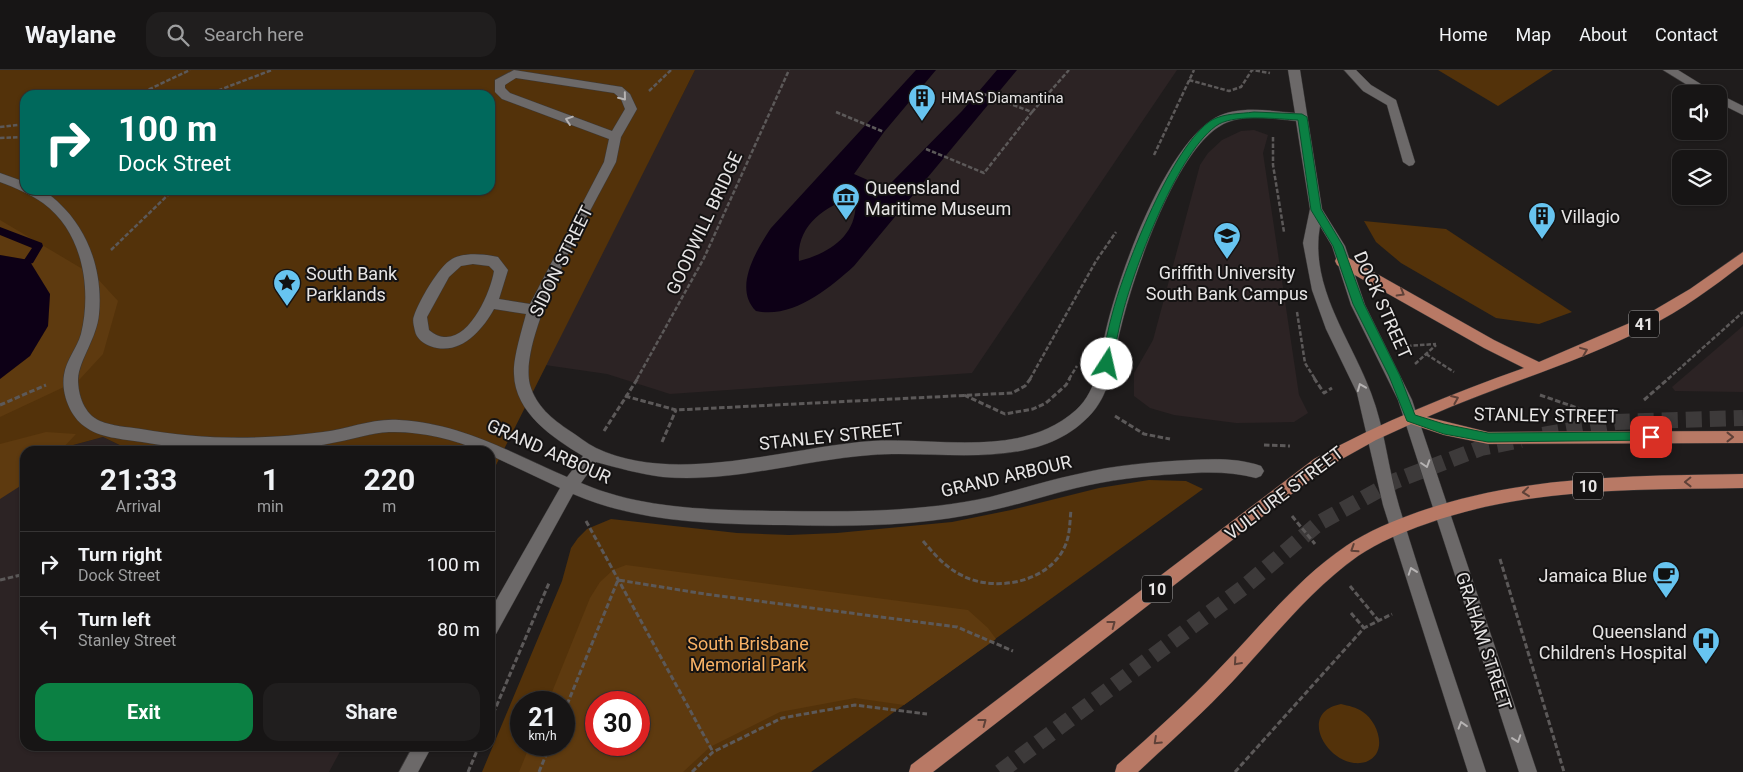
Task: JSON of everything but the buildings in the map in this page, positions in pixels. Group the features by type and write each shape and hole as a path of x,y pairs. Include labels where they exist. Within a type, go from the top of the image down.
{"main road":[{"name":"VULTURE STREET","path":"918,772 1319,464 1348,446 1375,433 1476,390 1615,338 1650,322 1701,289 1743,257"},
{"path":"1342,262 1489,344 1538,368"},
{"name":"STANLEY STREET","path":"1411,418 1444,429 1488,438 1743,437"},
{"name":"10","path":"1124,772 1218,682 1321,576 1360,546 1398,527 1441,510 1501,495 1606,485 1741,483"}],"street":[{"name":"DOCK STREET","path":"1294,70 1316,210 1310,243 1321,297 1333,329 1364,393 1398,527"},
{"path":"1350,70 1367,88 1392,103 1409,162"},
{"path":"1669,70 1695,85"},
{"name":"SIDON STREET","path":"593,454 549,426 535,412 525,391 520,374 534,310 610,162 615,136 631,109 626,97 618,90 514,74 499,83 499,89 506,96 615,136"},
{"path":"1727,102 1743,111"},
{"path":"1093,402 1102,383 1118,311 1137,255 1170,183 1192,145 1216,122 1227,118 1254,115 1302,117"},
{"path":"0,177 20,185"},
{"name":"GRAND ARBOUR","path":"42,195 46,197 70,222 84,246 91,269 92,308 88,333 72,374 72,401 91,424 121,432 205,445 268,446 332,437 368,428 398,426 436,429 472,439 486,446"},
{"name":"DOCK STREET","path":"1316,210 1338,246 1358,304 1394,376 1411,418 1441,510"},
{"path":"472,259 493,261 501,270 500,281 489,303 478,325 464,337 449,343 434,342 422,332 420,317 444,274 457,262 472,259"},
{"path":"489,303 534,310"},
{"name":"STANLEY STREET","path":"593,454 650,469 688,472 872,448 973,448 1010,445 1054,432 1076,419 1093,402"},
{"name":"GRAND ARBOUR","path":"495,450 569,486 612,501 652,509 709,516 790,519 952,511 990,504 1065,483 1108,474 1168,468 1234,465 1256,471"},
{"path":"495,619 520,576 550,514 593,454"},
{"name":"GRAHAM STREET","path":"1441,510 1528,772"},
{"path":"1398,527 1477,772"},
{"path":"408,772 420,751"}],"path":[{"path":"148,90 190,70"},
{"path":"219,90 272,70"},
{"name":"GOODWILL BRIDGE","path":"593,454 611,417 635,383 704,258 789,70"},
{"path":"926,149 984,173 1032,112 1069,70"},
{"path":"1151,160 1194,70"},
{"path":"1189,80 1229,90 1241,87 1252,70 1268,73"},
{"path":"978,92 1032,112"},
{"path":"836,112 884,132"},
{"path":"0,127 20,125"},
{"path":"0,138 20,137"},
{"path":"91,269 168,195"},
{"path":"626,396 676,410 1012,393 1025,386 1033,375 1096,261 1118,232 1116,242"},
{"path":"1644,400 1743,312"},
{"path":"1412,366 1442,338"},
{"path":"1401,346 1437,344 1445,348"},
{"path":"1426,354 1457,374"},
{"path":"964,395 1005,414 1033,409 1046,403 1066,385 1077,365"},
{"path":"0,405 72,374"},
{"path":"1093,402 1144,434 1172,440"},
{"path":"662,442 676,410"},
{"path":"1262,445 1290,446"},
{"path":"914,514 919,532 932,553 952,571 978,582 1007,584 1022,581 1039,573 1051,564 1064,547 1071,528 1071,512 1065,483"},
{"path":"590,527 713,752"},
{"path":"1500,559 1564,772"},
{"path":"0,580 20,575"},
{"path":"495,709 550,579"},
{"path":"618,580 705,594 957,627 1013,651"},
{"path":"573,691 618,580"},
{"path":"1368,607 1378,620"},
{"path":"1351,613 1364,628"},
{"path":"1235,772 1364,628 1392,614"},
{"path":"692,772 713,752 782,718 855,705 927,714"},
{"path":"468,772 477,751"},
{"path":"539,772 546,756"}],"shaded area":[{"name":"Queensland Maritime Museum","path":"695,70 1177,70 972,373 670,394 607,374 545,365"},
{"path":"916,70 936,70 884,132 854,174 886,188 962,111 997,70 1017,70 854,266 833,284 796,306 783,311 756,311 749,302 747,281 754,258 771,228","holes":["855,197 853,221 841,240 822,253 799,261 799,249 802,238 814,219 833,206"]},
{"name":"Griffith University South Bank Campus","path":"1254,130 1268,135 1263,153 1299,395 1308,413 1294,422 1236,423 1174,415 1150,408 1134,396 1134,373 1153,340 1200,165 1208,153 1222,140 1241,131"},
{"path":"0,255 29,260 50,294 48,326 30,356 0,379"},
{"path":"1743,326 1743,392 1675,391 1672,387"},
{"path":"103,437 122,446 70,446"},
{"path":"20,459 20,751 340,751 329,772 0,772 0,465"}],"green space":[{"name":"South Bank Parklands","path":"0,70 695,70 495,467 495,446 122,446 103,437 70,446 20,446 20,454 0,465"},
{"path":"1438,70 1553,70 1498,106"},
{"path":"0,220 96,277 118,301 103,354 79,380 0,417 0,379 30,356 48,326 50,295 29,260 0,255"},
{"path":"1364,221 1446,229 1572,312 1539,324 1496,318 1401,263 1376,242"},
{"path":"46,432 76,434 65,446 20,446 20,486 0,499 0,444"},
{"name":"South Brisbane Memorial Park","path":"1149,480 1186,481 1203,489 811,772 482,772 491,751 495,751 495,741 510,705 510,756 575,756 575,691 516,691 562,581 571,548 587,529 611,519 737,533 789,535 837,533 952,522 1011,510 1099,488"},
{"path":"626,565 968,610 988,628 996,639 904,705 855,698 780,712 710,747 683,772 519,772 526,756 575,756 575,691 552,691 590,598 600,582 613,570"},
{"path":"1341,704 1363,712 1377,730 1379,745 1377,752 1373,758 1366,762 1353,763 1341,758 1330,750 1323,740 1319,729 1320,718 1327,709"}],"waterway":[{"path":"0,231 38,246 29,260"}],"tunnel":[{"path":"1543,435 1616,422 1743,418"},
{"path":"1000,772 1244,587 1319,523 1395,481 1481,448 1521,440"}],"place":[{"name":"HMAS Diamantina","path":"922,122"},
{"name":"Queensland Maritime Museum","path":"846,221"},
{"name":"Villagio","path":"1542,240"},
{"name":"Griffith University South Bank Campus","path":"1227,260"},
{"name":"South Bank Parklands","path":"287,307"},
{"name":"Jamaica Blue","path":"1666,599"},
{"name":"Queensland Children's Hospital","path":"1706,665"}],"route":[{"path":"1107,364 1112,332 1132,269 1156,211 1192,145 1203,132 1216,122 1227,118 1254,115 1302,117 1316,210 1338,246 1358,304 1394,376 1411,418 1432,426 1488,438 1651,437"}]}
